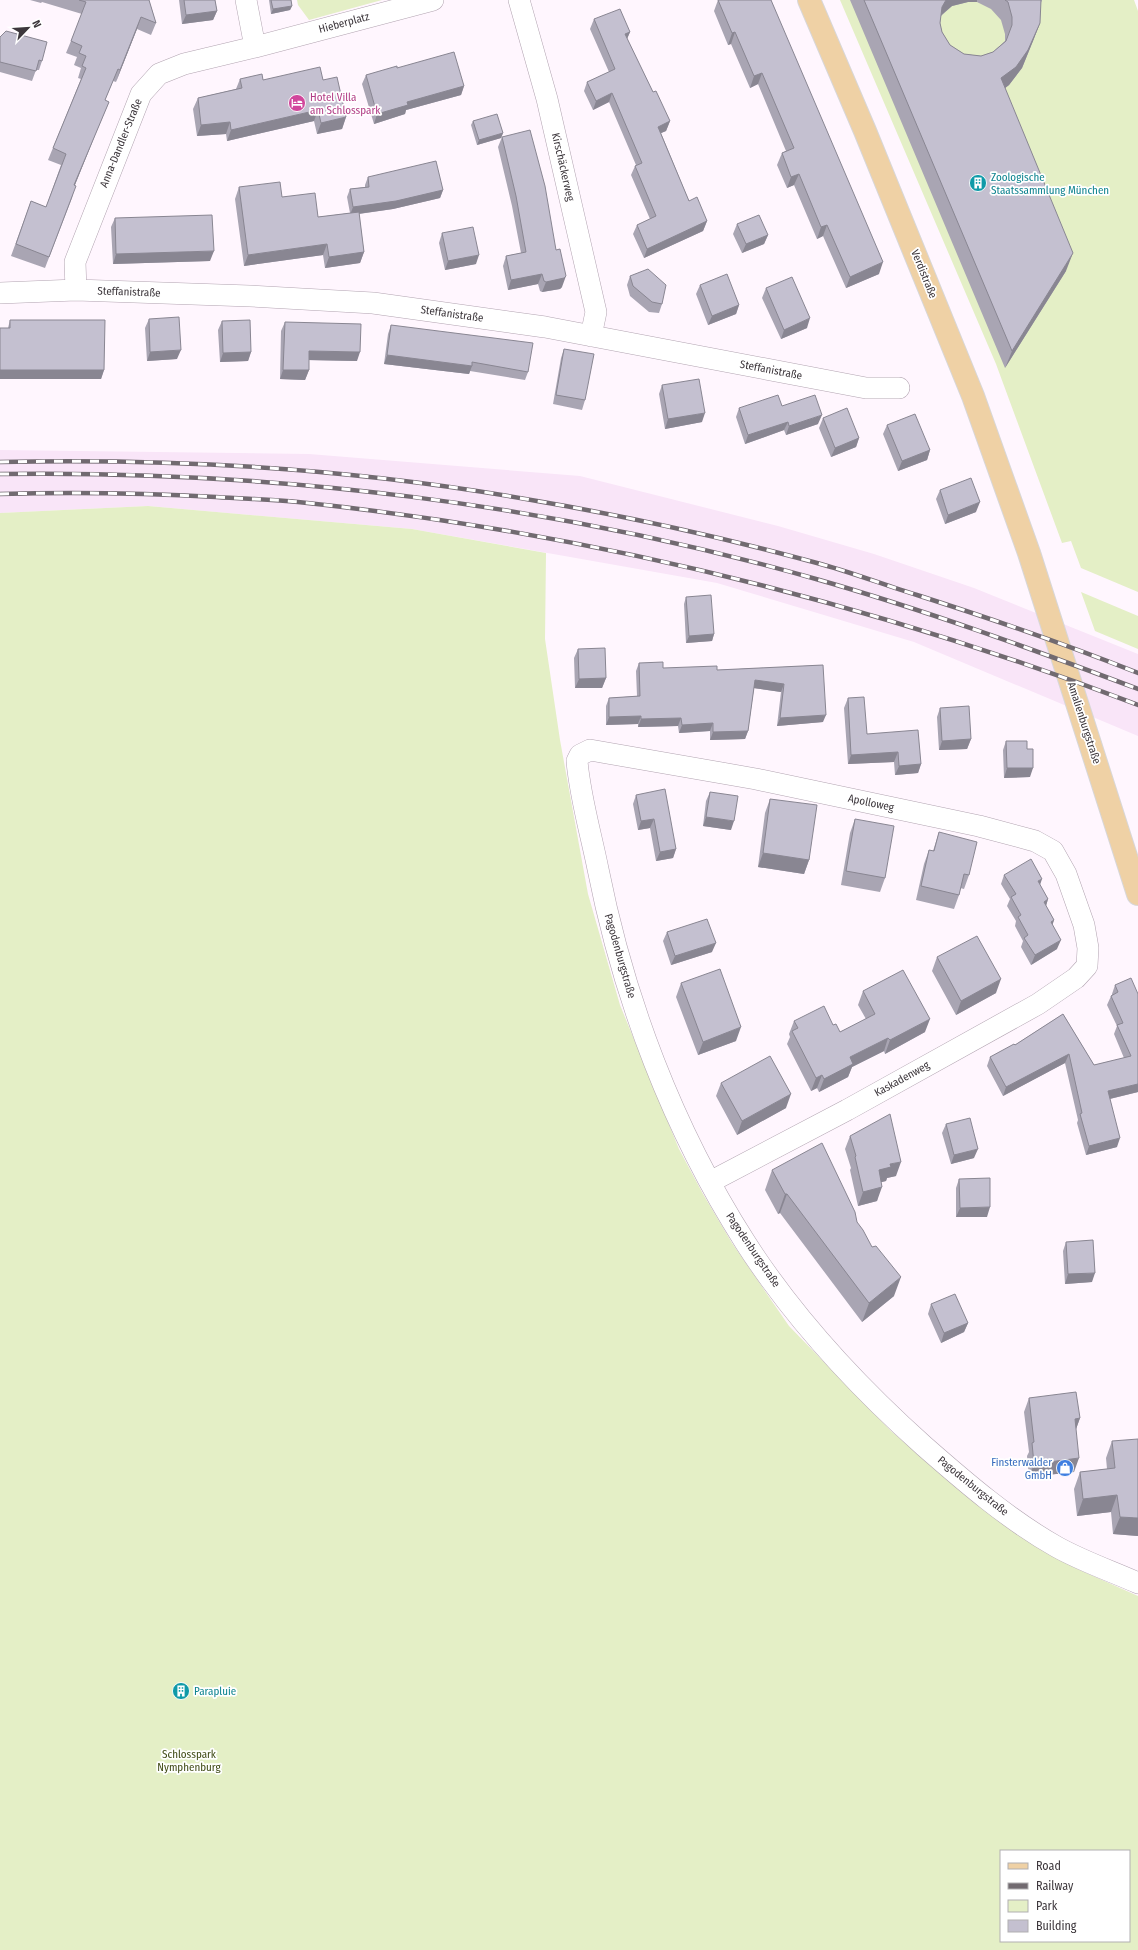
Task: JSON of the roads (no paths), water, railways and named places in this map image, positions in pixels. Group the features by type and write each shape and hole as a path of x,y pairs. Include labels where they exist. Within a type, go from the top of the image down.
{"main road":[{"name":"Verdistraße","path":"809,0 951,340 1029,553"},
{"name":"Amalienburgstraße","path":"1029,553 1138,894"}],"street":[{"path":"246,0 254,47"},
{"name":"Hieberplatz","path":"254,47 433,0"},
{"name":"Kirschäckerweg","path":"520,0 547,101 596,312 592,336"},
{"name":"Anna-Dandler-Straße","path":"76,290 75,262 141,94 159,74 184,64 254,47"},
{"name":"Steffanistraße","path":"0,293 76,290 250,296 373,303 592,336 866,388 899,388"},
{"name":"Apolloweg","path":"578,768 577,761 580,755 590,750 756,779 979,826 1035,841 1053,852 1066,874 1084,925 1088,948 1087,966"},
{"name":"Pagodenburgstraße","path":"578,768 603,894 621,966 647,1042 683,1132 746,1243 788,1301 840,1363 892,1418 947,1466 1019,1523 1058,1548 1138,1583"},
{"name":"Kaskadenweg","path":"710,1182 847,1110 1038,1004 1076,978 1087,966"}],"railway":[{"path":"0,462 135,462 269,468 404,481 572,507 713,537 855,574 1001,623 1138,673"},
{"path":"0,474 103,474 206,478 309,486 412,497 514,512 616,530 716,553 857,591 978,631 1138,689"},
{"path":"0,494 135,494 278,500 406,515 513,532 619,552 725,576 830,603 933,634 1036,668 1138,705"}],"place":[{"name":"Hotel Villa am Schlosspark","path":"297,103"},
{"name":"Zoologische Staatssammlung München","path":"978,183"},
{"name":"Finsterwalder GmbH","path":"1065,1468"},
{"name":"Parapluie","path":"181,1691"}],"park label":[{"name":"Schlosspark Nymphenburg","path":"189,1760"}]}
